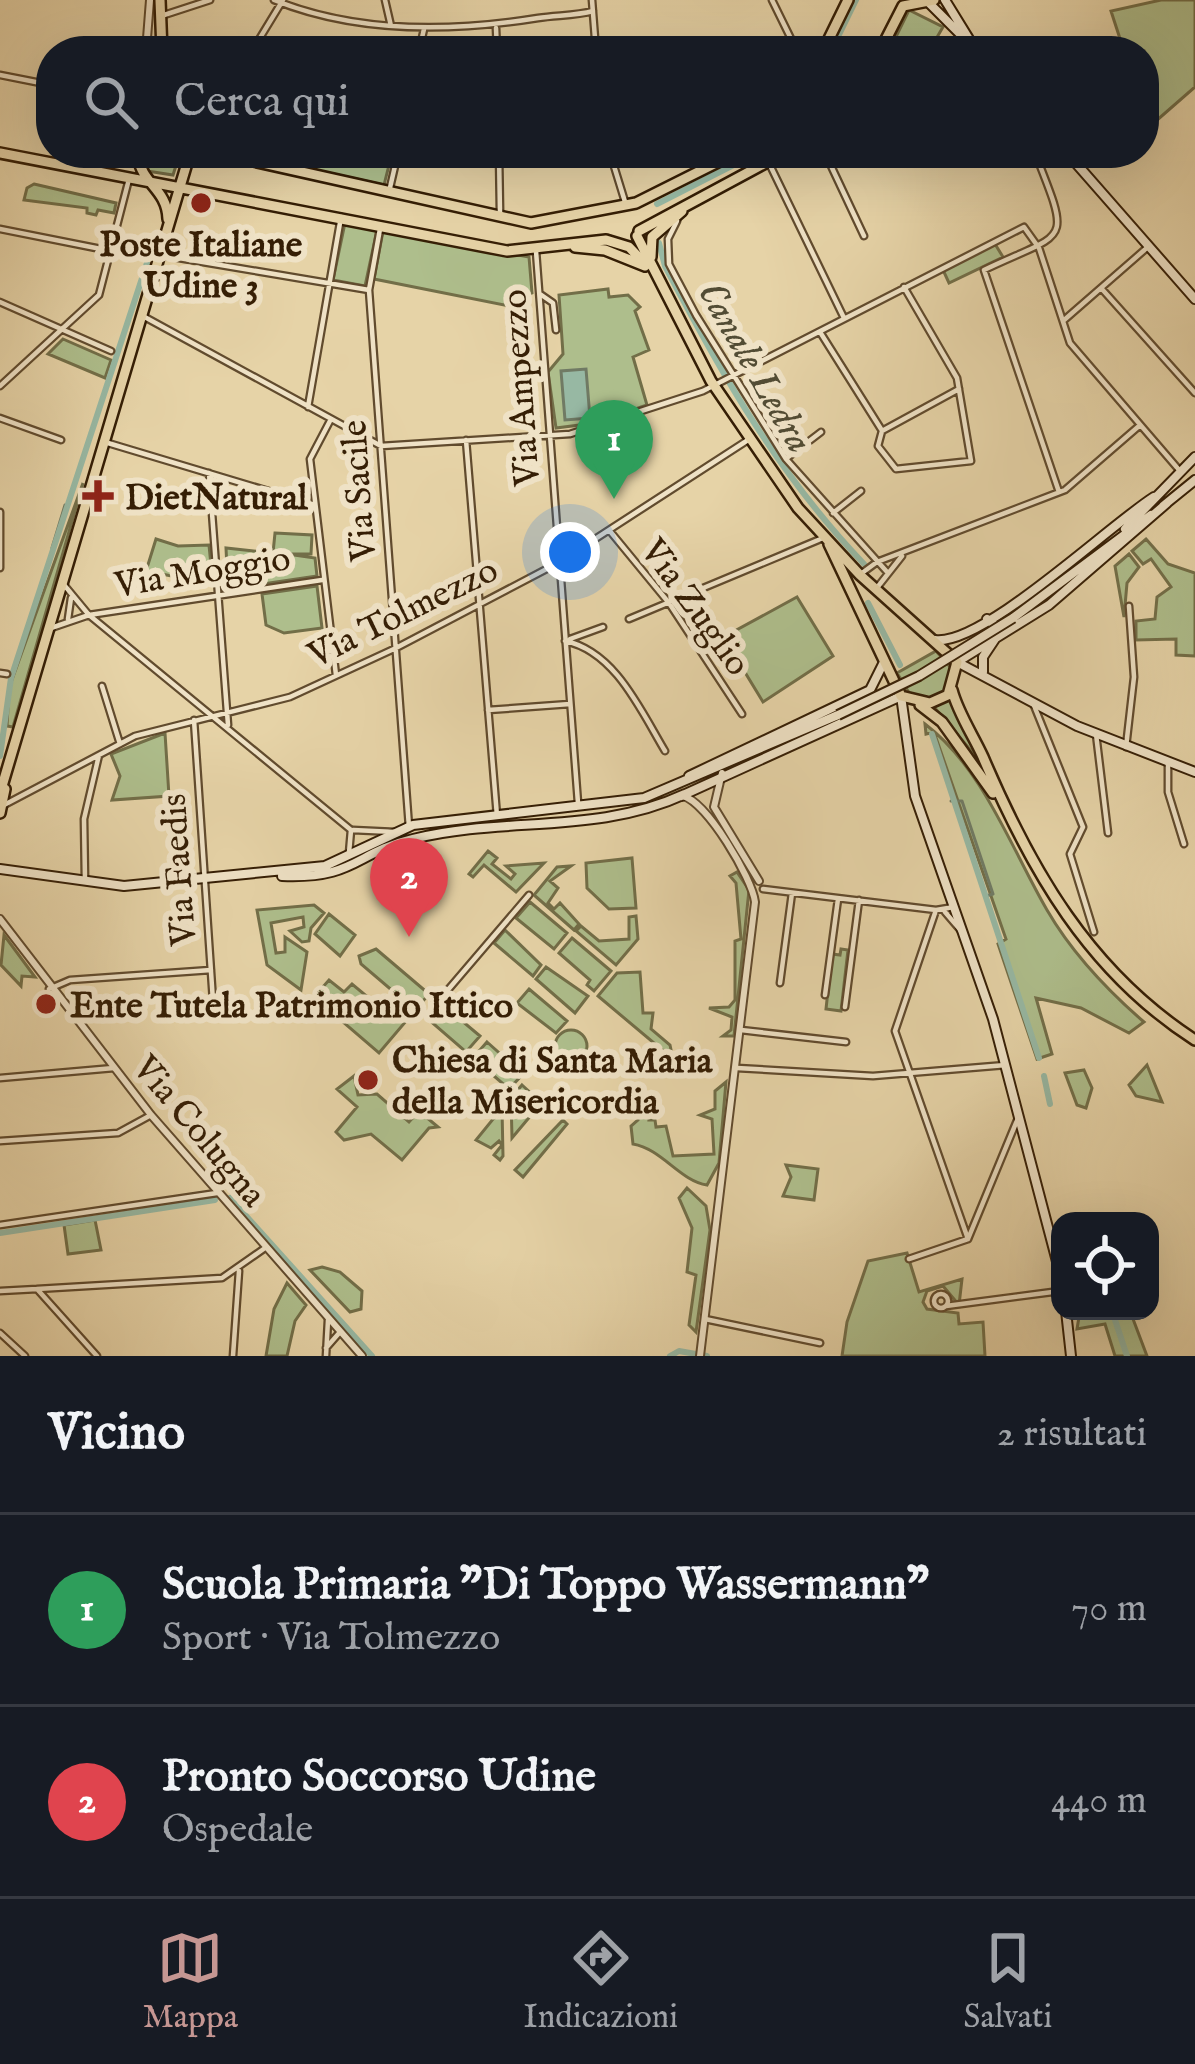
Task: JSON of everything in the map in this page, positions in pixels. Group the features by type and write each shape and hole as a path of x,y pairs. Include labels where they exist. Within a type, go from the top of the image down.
{"main road":[{"path":"160,0 162,36"},
{"path":"830,36 848,0"},
{"path":"887,36 908,2 927,0 963,36"},
{"path":"946,0 968,36"},
{"path":"0,153 36,160"},
{"path":"74,168 484,247 536,251 606,240 623,244 653,269"},
{"path":"129,179 133,168"},
{"path":"144,168 165,198 168,225"},
{"path":"0,793 186,168"},
{"path":"284,168 546,222 626,206 705,168"},
{"path":"623,244 755,168"},
{"path":"1080,168 1195,299"},
{"path":"168,225 187,196 200,189"},
{"path":"653,269 651,239 701,197"},
{"path":"626,206 637,214 638,233 653,269 748,440 826,541 860,575 957,662 1096,734 1195,772"},
{"path":"606,240 600,225 609,207"},
{"path":"564,247 605,250 653,269"},
{"path":"1112,544 1195,457"},
{"path":"957,662 991,644 1112,544 1193,485"},
{"path":"1154,497 1038,587 1006,616 1012,625 1127,543 1167,503"},
{"path":"826,541 901,696 915,796 1006,1065 1051,1237"},
{"path":"935,640 952,640 1038,587"},
{"path":"856,605 868,593 889,601"},
{"path":"982,672 983,657 1000,629 987,620"},
{"path":"1,870 85,884 326,871 411,839 625,816 937,666 1018,621"},
{"path":"678,792 861,694 878,682 883,659"},
{"path":"957,662 955,684 1005,809 1062,911 1094,956 1143,1004 1195,1040"},
{"path":"904,715 916,702 938,701 955,684 982,672"},
{"path":"861,694 867,709"},
{"path":"326,871 405,828 623,804 678,792 901,696 942,722 1005,809"},
{"path":"966,756 976,756 980,749"},
{"path":"720,777 753,755"},
{"path":"1,810 7,775"},
{"path":"623,804 625,816"},
{"path":"473,818 488,831"},
{"path":"405,828 411,839"},
{"path":"1069,1320 1070,1356"}],"street":[{"path":"147,36 150,0"},
{"path":"161,16 210,0"},
{"path":"385,0 391,26"},
{"path":"592,0 595,36"},
{"path":"772,0 789,36"},
{"path":"261,36 280,1 424,29 496,28 593,11"},
{"path":"496,28 496,36"},
{"path":"422,36 424,29"},
{"path":"0,75 36,82"},
{"path":"389,192 395,168"},
{"path":"500,168 500,216"},
{"path":"615,168 626,206"},
{"path":"771,168 844,319"},
{"path":"832,168 864,236"},
{"path":"1042,168 1061,220 1051,241 985,273 1060,492"},
{"path":"0,386 99,295 129,179"},
{"path":"686,208 670,232 670,264 696,315 786,458 889,573"},
{"path":"308,407 341,218"},
{"name":"Via Sacile","path":"382,225 369,290 405,828"},
{"path":"141,315 381,446 548,435 583,431 716,384 1020,228 1030,231 1039,248 1070,343 1180,471"},
{"path":"0,229 111,251"},
{"path":"1063,321 1148,246"},
{"name":"Via Ampezzo","path":"536,251 579,809"},
{"path":"160,254 369,290"},
{"path":"904,287 959,388 971,461 893,467 878,446 882,431 959,388"},
{"path":"1101,288 1195,394"},
{"path":"538,292 553,303 556,330"},
{"path":"0,302 111,351"},
{"path":"820,332 882,431"},
{"path":"0,418 61,440"},
{"path":"332,419 310,459 336,675"},
{"path":"860,575 877,562 1060,492 1139,426"},
{"path":"786,458 821,432"},
{"path":"466,440 497,816"},
{"name":"Via Tolmezzo","path":"1,810 120,744 226,710 290,697 395,649 558,563 748,440"},
{"path":"102,441 315,506"},
{"path":"209,473 228,728"},
{"path":"832,514 861,490"},
{"path":"0,512 0,568"},
{"name":"Via Zuglio","path":"609,530 669,603 742,714"},
{"path":"629,620 826,541"},
{"path":"876,590 904,554"},
{"path":"64,574 70,598 68,619"},
{"name":"Via Moggio","path":"47,632 68,619 89,614 322,580"},
{"path":"70,598 351,830 405,828"},
{"path":"1126,747 1134,676 1129,606"},
{"path":"565,641 603,627"},
{"path":"565,641 581,645 615,672 665,751"},
{"path":"102,686 120,744"},
{"path":"488,710 570,704"},
{"path":"1033,704 1083,827 1070,854 1094,932"},
{"name":"Via Faedis","path":"194,719 214,1016"},
{"path":"1096,734 1108,833"},
{"path":"85,884 84,819 99,755"},
{"path":"1168,764 1168,792 1184,844"},
{"path":"720,777 714,808 733,848"},
{"path":"678,792 698,802 758,887 700,1354"},
{"path":"349,856 351,830"},
{"path":"758,887 938,910 950,914 963,934"},
{"path":"780,983 792,892"},
{"path":"441,998 529,895"},
{"path":"825,995 838,898"},
{"path":"845,1007 859,900"},
{"path":"938,910 954,907"},
{"path":"938,910 895,1031 968,1239"},
{"name":"Via Colugna","path":"0,919 31,965 152,1115 362,1356"},
{"path":"50,989 70,980 211,970"},
{"path":"741,1030 846,1042"},
{"path":"736,1068 838,1076 1006,1065"},
{"path":"0,1078 114,1068"},
{"path":"0,1141 118,1132 152,1115"},
{"path":"909,1259 968,1239 1020,1117"},
{"path":"0,1225 217,1193"},
{"path":"0,1291 222,1278 239,1271 265,1248"},
{"path":"233,1356 239,1271"},
{"path":"37,1289 97,1356"},
{"path":"950,1305 1051,1294"},
{"path":"326,1352 328,1319"},
{"path":"705,1319 820,1343"},
{"path":"326,1352 340,1332"},
{"path":"0,1333 25,1356"}],"shaded area":[{"path":"1161,0 1195,0 1195,87 1159,118 1159,36 1119,36 1111,11"},
{"path":"909,10 943,27 938,36 896,36"},
{"path":"148,168 175,168 173,175"},
{"path":"316,168 388,168 384,185"},
{"path":"34,184 116,203 114,213 98,210 96,215 87,213 87,208 24,200 27,188"},
{"path":"345,223 377,230 365,286 333,280"},
{"path":"383,231 529,257 532,293 509,306 374,279"},
{"path":"995,244 1003,257 949,283 943,270"},
{"path":"608,289 609,297 628,295 640,307 635,311 649,350 633,357 647,405 595,423 556,428 548,372 563,354 559,295"},
{"path":"63,339 111,360 105,378 48,354"},
{"path":"586,369 590,418 565,420 561,371"},
{"path":"83,483 13,727 7,726 9,688"},
{"path":"275,533 312,535 311,554 287,554 315,558 317,576 228,589 226,548 273,553"},
{"path":"156,539 178,546 209,545 212,575 182,578 146,571"},
{"path":"1146,539 1168,564 1195,573 1195,656 1176,655 1176,639 1136,640 1136,621 1155,619 1157,597 1171,587 1151,559 1143,564 1132,551"},
{"path":"1129,554 1139,567 1127,583 1124,617 1115,566"},
{"path":"317,586 322,628 284,633 266,625 262,594"},
{"path":"797,597 833,656 763,702 743,669 731,633"},
{"path":"936,651 952,669 946,691 929,700 911,696 897,673"},
{"path":"950,699 976,750 973,753 934,707"},
{"path":"934,732 980,786 1068,941 1144,1022 1129,1033 1081,1008 1036,998 1052,1054 1037,1059 998,944 1006,939"},
{"path":"165,733 169,796 112,800 120,776 111,754"},
{"path":"488,851 497,858 492,864 511,879 515,874 506,866 544,863 516,892 484,865 473,877 469,874"},
{"path":"632,858 636,908 609,909 587,888 586,863"},
{"path":"571,866 550,881 558,888 548,903 554,909 560,903 579,924 574,930 534,895 557,867"},
{"path":"737,872 749,890 734,1036 723,1036 731,1030 732,1017 709,1008 729,1007 735,1000 735,941 741,939 736,883 730,876"},
{"path":"530,902 567,933 554,949 516,918"},
{"path":"314,905 324,913 311,928 309,941 302,942 290,931 304,927 303,917 271,923 276,953 285,952 285,937 307,952 301,990 267,965 257,910"},
{"path":"329,914 355,935 340,956 315,934"},
{"path":"636,916 638,939 616,965 576,931 581,926 599,941 629,939 629,917"},
{"path":"505,930 541,965 533,976 494,943"},
{"path":"4,935 35,977 22,976 21,986 1,965"},
{"path":"572,938 611,971 594,991 587,985 590,980 559,953"},
{"path":"376,949 429,994 379,1053 314,997 329,980 344,992 352,984 388,1014 401,998 361,964 359,956"},
{"path":"841,949 848,950 841,1011 826,1009 832,954 840,955"},
{"path":"546,967 588,996 575,1013 536,979"},
{"path":"640,972 643,1013 653,1013 651,1029 670,1045 673,1059 598,996 617,973"},
{"path":"529,989 567,1021 556,1033 517,1003"},
{"path":"443,1005 480,1036 466,1052 429,1020"},
{"path":"571,1030 582,1035 587,1046 582,1057 571,1062 560,1057 555,1046 560,1035"},
{"path":"487,1042 523,1074 509,1089 473,1058"},
{"path":"1147,1065 1162,1102 1136,1096 1129,1085"},
{"path":"1084,1070 1092,1088 1086,1108 1077,1105 1065,1073"},
{"path":"354,1076 358,1095 377,1094 409,1122 419,1111 438,1127 429,1128 402,1160 371,1134 344,1140 336,1132 357,1107 337,1089"},
{"path":"726,1082 719,1163 707,1185 633,1144 636,1107 642,1098 652,1099 649,1120 655,1120 656,1127 666,1126 673,1156 714,1154 712,1119 700,1115 715,1109 715,1091"},
{"path":"522,1085 535,1097 526,1108 532,1114 512,1138 511,1098"},
{"path":"502,1108 503,1156 500,1160 494,1155 502,1145 499,1141 491,1148 476,1140"},
{"path":"563,1120 567,1124 523,1177 515,1170"},
{"path":"786,1165 818,1169 814,1200 783,1196 791,1177"},
{"path":"687,1188 706,1206 710,1230 696,1332 689,1325 696,1275 687,1272 692,1228 679,1198"},
{"path":"95,1220 101,1250 68,1254 64,1225"},
{"path":"907,1253 919,1292 962,1279 959,1305 943,1286 927,1291 923,1302 927,1309 958,1313 959,1324 983,1322 985,1356 842,1356 847,1322 868,1261"},
{"path":"322,1267 340,1272 362,1291 361,1309 350,1312 310,1270"},
{"path":"287,1283 306,1305 295,1321 287,1356 266,1356 274,1309"},
{"path":"1078,1320 1133,1320 1147,1356 1115,1356 1105,1324 1077,1329"}],"waterway":[{"name":"Canale Ledra","path":"838,36 856,0"},
{"name":"Canale Ledra","path":"657,204 728,168"},
{"path":"659,243 665,266 754,422 805,495 864,564"},
{"path":"0,756 11,678 147,263"},
{"path":"52,548 65,505"},
{"name":"Canale Ledra","path":"868,603 900,665"},
{"name":"Canale Ledra","path":"932,734 1039,1058"},
{"path":"951,801 962,801 993,894 986,896"},
{"name":"Canale Ledra","path":"1044,1076 1050,1104"},
{"path":"230,1198 372,1356"},
{"path":"0,1233 215,1200"},
{"name":"Canale Ledra","path":"1115,1320 1127,1356"},
{"path":"670,1356 679,1351 707,1356"}],"place":[{"name":"Poste Italiane Udine 3","path":"201,203"},
{"name":"DietNatural","path":"98,496"},
{"name":"Scuola Primaria \"Di Toppo Wassermann\"","path":"614,499"},
{"name":"Pronto Soccorso Udine","path":"409,937"},
{"name":"Ente Tutela Patrimonio Ittico","path":"46,1004"},
{"name":"Chiesa di Santa Maria della Misericordia","path":"368,1080"}]}
